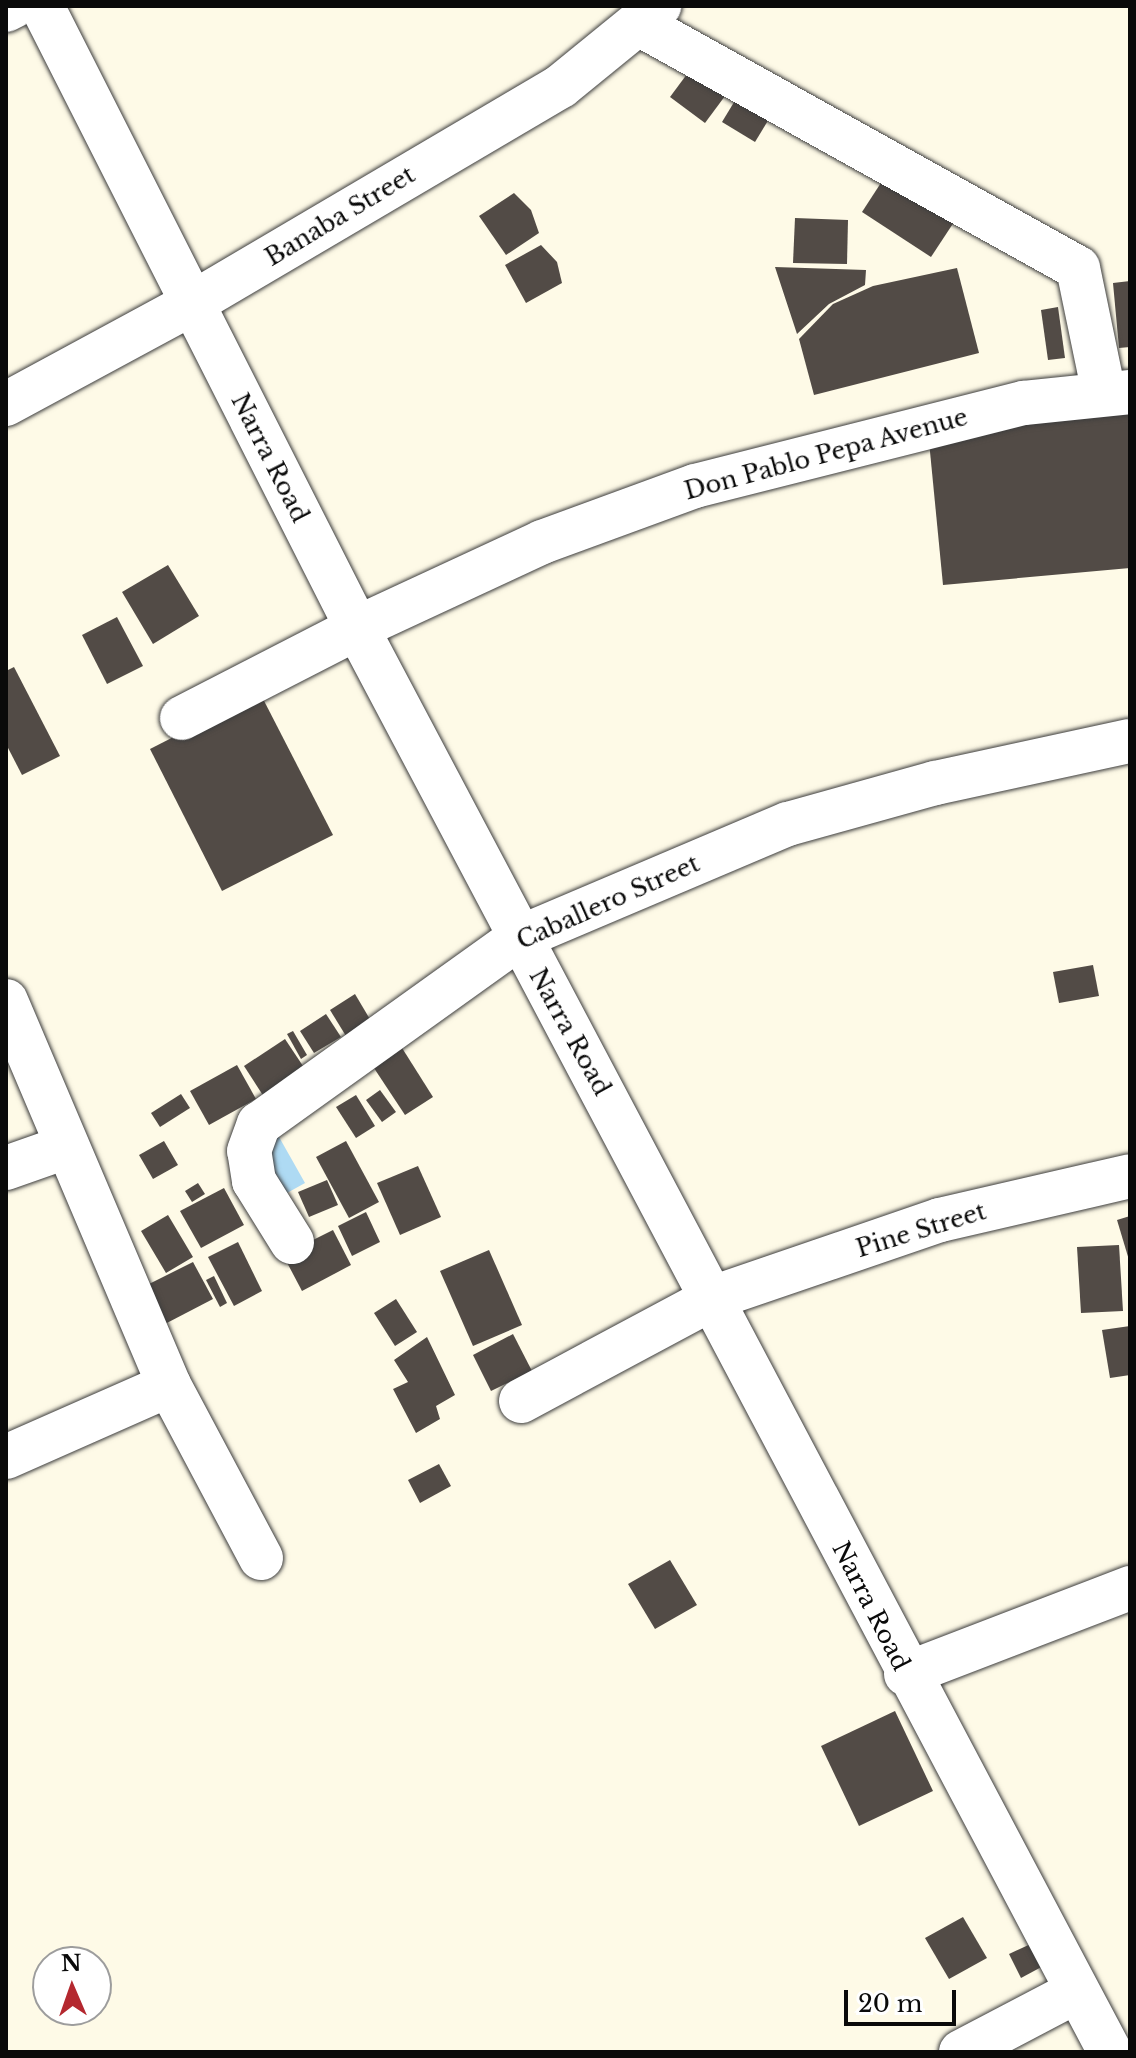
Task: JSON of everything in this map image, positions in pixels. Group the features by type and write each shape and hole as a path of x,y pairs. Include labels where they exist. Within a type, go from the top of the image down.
{"street":[{"path":"6,10 14,6"},
{"name":"Narra Road","path":"42,6 357,628 519,938 715,1297 906,1674 1110,2052"},
{"path":"649,15 1078,268 1117,393"},
{"name":"Banaba Street","path":"6,404 191,304 561,86 649,15"},
{"name":"Don Pablo Pepa Avenue","path":"182,718 357,628 542,542 695,486 1024,403 1117,393"},
{"name":"Caballero Street","path":"292,1242 254,1181 249,1151 259,1124 519,938 788,824 935,783 1130,741"},
{"path":"6,1001 169,1385 261,1558"},
{"path":"6,1168 66,1147"},
{"name":"Pine Street","path":"521,1401 715,1297 940,1220 1130,1176"},
{"path":"6,1457 169,1385"},
{"path":"906,1674 1130,1588"},
{"path":"961,2052 1077,1991"}],"water":[{"path":"274,1128 305,1183 278,1198 246,1143"}],"building":[{"path":"693,66 728,92 705,123 670,97"},
{"path":"742,89 775,109 755,142 722,122"},
{"path":"888,172 958,216 931,257 862,212"},
{"path":"514,193 531,210 539,233 506,255 479,216"},
{"path":"795,218 848,220 847,264 793,263"},
{"path":"541,245 557,262 562,283 526,303 505,265"},
{"path":"775,267 866,270 865,285 829,304 797,334"},
{"path":"957,268 979,353 814,395 799,339 833,304 873,286"},
{"path":"1130,281 1130,347 1119,348 1113,283"},
{"path":"1058,307 1065,358 1048,360 1041,310"},
{"path":"1130,411 1130,568 943,585 928,431"},
{"path":"168,565 199,616 153,644 122,592"},
{"path":"117,617 143,666 107,684 82,635"},
{"path":"14,667 60,756 22,775 6,744 6,671"},
{"path":"260,693 333,835 222,891 150,749"},
{"path":"1093,965 1099,996 1059,1003 1053,972"},
{"path":"355,994 371,1021 346,1036 330,1010"},
{"path":"326,1014 341,1037 314,1053 300,1031"},
{"path":"293,1031 307,1055 301,1059 287,1034"},
{"path":"285,1039 307,1072 266,1100 244,1066"},
{"path":"397,1040 433,1097 405,1115 368,1059"},
{"path":"237,1065 256,1099 209,1125 190,1091"},
{"path":"380,1090 396,1112 382,1122 366,1100"},
{"path":"181,1094 190,1108 160,1127 151,1113"},
{"path":"356,1095 375,1126 356,1138 336,1107"},
{"path":"164,1141 178,1165 153,1179 139,1155"},
{"path":"346,1141 379,1202 349,1218 316,1157"},
{"path":"418,1166 441,1217 400,1235 377,1183"},
{"path":"327,1180 338,1205 309,1217 298,1192"},
{"path":"198,1183 205,1194 192,1202 185,1191"},
{"path":"224,1188 244,1225 201,1248 180,1211"},
{"path":"366,1212 380,1242 352,1256 338,1226"},
{"path":"168,1215 193,1257 166,1273 141,1231"},
{"path":"1130,1216 1130,1260 1129,1260 1117,1220"},
{"path":"333,1230 351,1265 302,1291 283,1255"},
{"path":"238,1242 262,1291 234,1306 208,1257"},
{"path":"1119,1245 1123,1311 1081,1313 1077,1247"},
{"path":"489,1250 522,1325 473,1346 440,1271"},
{"path":"193,1262 213,1299 163,1325 143,1287"},
{"path":"214,1276 227,1303 220,1307 206,1280"},
{"path":"396,1299 417,1332 395,1346 374,1313"},
{"path":"1130,1326 1130,1375 1110,1378 1102,1330"},
{"path":"513,1334 532,1371 491,1391 473,1355"},
{"path":"427,1337 455,1395 436,1406 440,1419 416,1433 393,1389 408,1382 394,1360"},
{"path":"439,1464 451,1486 420,1503 408,1480"},
{"path":"670,1560 697,1605 655,1629 628,1584"},
{"path":"895,1711 933,1791 859,1826 821,1746"},
{"path":"963,1917 987,1958 949,1979 925,1938"},
{"path":"1035,1942 1047,1964 1021,1978 1009,1954"}]}
